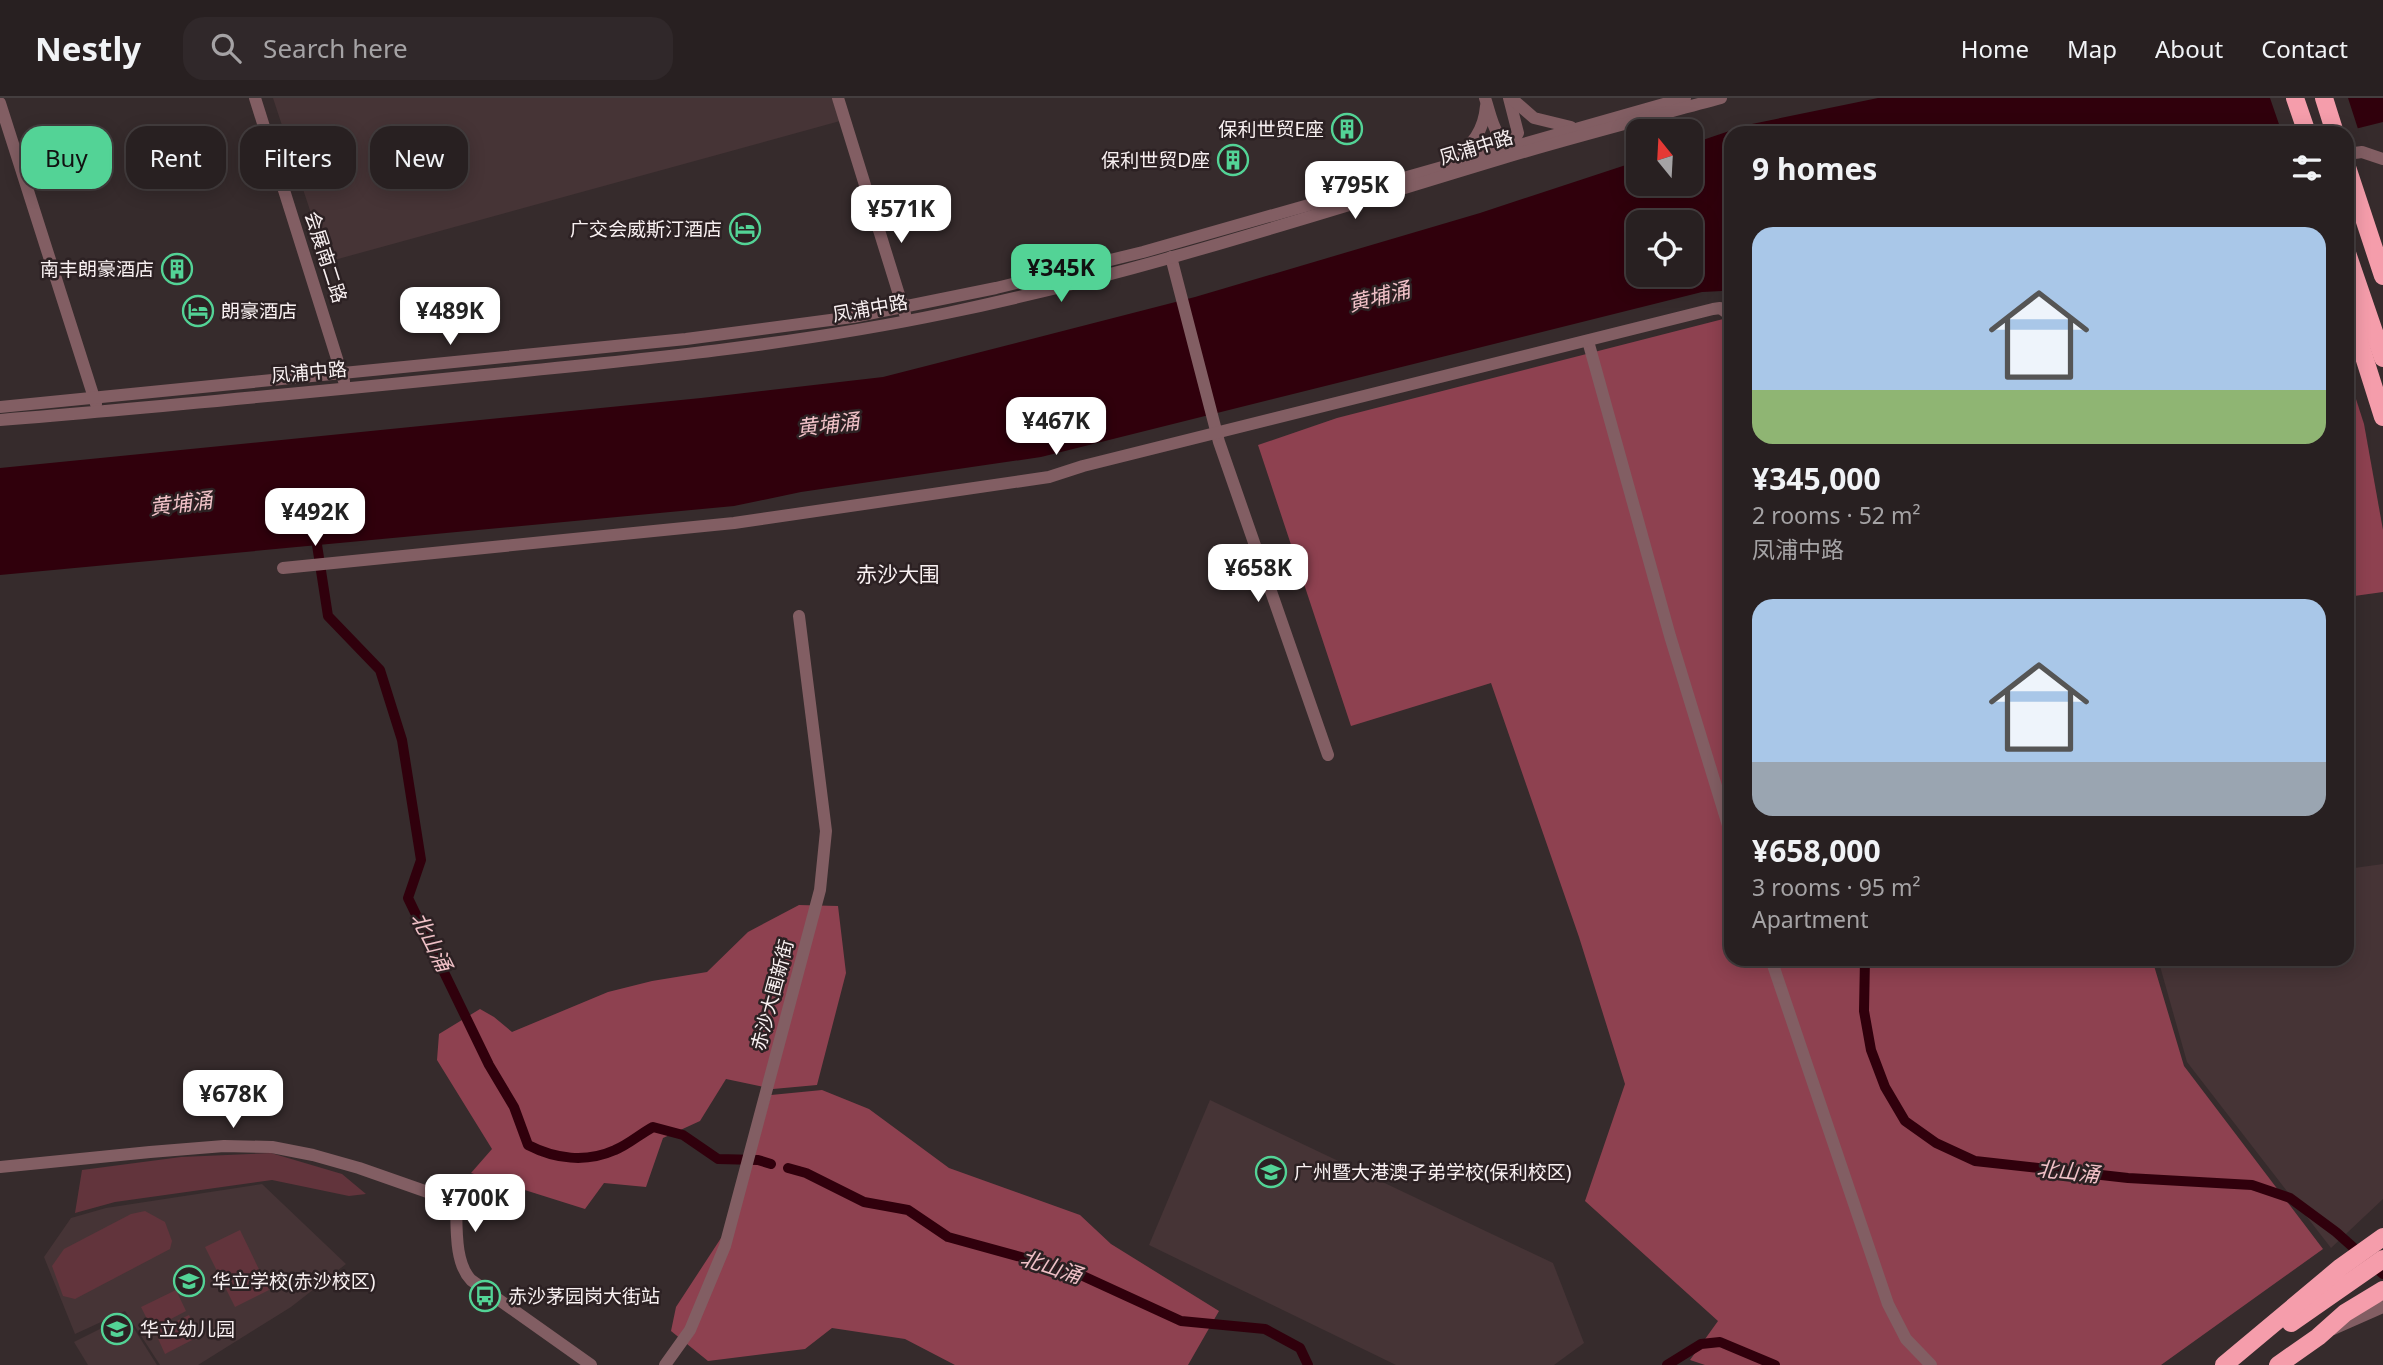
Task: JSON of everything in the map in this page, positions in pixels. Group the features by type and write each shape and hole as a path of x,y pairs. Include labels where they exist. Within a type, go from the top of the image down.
{"highway":[{"path":"2295,98 2304,126"},
{"path":"2324,98 2333,126"},
{"path":"2354,188 2383,276"},
{"path":"2354,274 2357,269 2374,263 2383,264"},
{"path":"2354,273 2383,358"},
{"path":"2354,325 2383,417"},
{"path":"2224,1365 2341,1268 2381,1239"},
{"path":"2230,1365 2383,1259"},
{"path":"2278,1365 2318,1338 2345,1313 2381,1297"}],"street":[{"name":"会展南二路","path":"255,98 343,373 345,388"},
{"path":"838,98 907,321"},
{"path":"1510,98 1534,118 1578,128"},
{"path":"1493,161 1513,146 1518,132 1510,98"},
{"name":"凤浦中路","path":"0,407 736,334 902,307 1093,265 1685,98"},
{"name":"凤浦中路","path":"0,420 696,353 796,340 907,321 1068,285 1171,257 1493,161 1721,98"},
{"path":"1486,100 1496,133 1501,139 1513,146 1536,149"},
{"path":"1447,165 1475,140 1485,117 1486,100"},
{"path":"0,103 95,397 97,412"},
{"path":"2354,153 2362,152 2383,159"},
{"path":"1171,257 1219,442 1328,755"},
{"path":"283,568 734,523 1049,477 1083,466 1713,309 1720,308 1724,311"},
{"path":"1588,341 1670,636 1724,812"},
{"name":"赤沙大围新街","path":"665,1365 690,1330 726,1245 820,890 826,831 799,616"},
{"path":"1774,966 1888,1304 1906,1339 1931,1365"},
{"path":"0,1167 224,1146 272,1147 313,1155 402,1181 456,1202 461,1261 469,1278 592,1365"}],"shaded area":[{"path":"273,98 832,98 840,121 327,262 303,189 356,189 356,126 282,126"},
{"path":"1724,319 1724,966 2154,966 2184,1066 2323,1249 2161,1365 1705,1365 1690,1360 1718,1321 1585,1201 1625,1084 1579,937 1491,683 1351,726 1258,445 1337,418"},
{"path":"2354,393 2364,424 2383,530 2383,592 2354,596"},
{"path":"2383,864 2383,1199 2331,1248 2187,1062 2160,966 2354,966 2354,868"},
{"path":"799,905 838,906 846,973 817,1085 773,1089 726,1079 700,1121 663,1138 646,1187 604,1183 585,1209 471,1173 492,1149 437,1060 439,1034 480,1009 512,1032 608,992 707,972 748,932"},
{"path":"822,1090 869,1109 949,1168 1080,1215 1111,1244 1219,1311 1188,1365 955,1365 905,1339 832,1328 805,1349 708,1361 671,1331 676,1307 738,1212 771,1095"},
{"name":"广州暨大港澳子弟学校(保利校区)","path":"1210,1100 1553,1263 1584,1343 1554,1365 1396,1365 1149,1245"},
{"path":"271,1153 342,1174 366,1194 349,1196 272,1180 115,1202 75,1213 82,1170 181,1157"},
{"name":"华立学校(赤沙校区)","path":"262,1184 346,1264 291,1307 198,1365 160,1365 125,1311 75,1334 44,1257 71,1218 106,1208"},
{"path":"145,1211 165,1222 172,1241 170,1249 75,1299 63,1296 52,1266 64,1249 131,1214"},
{"path":"240,1230 269,1290 235,1307 205,1247"},
{"path":"176,1290 186,1311 152,1329 141,1307"},
{"path":"189,1315 200,1336 165,1354 155,1332"},
{"name":"华立幼儿园","path":"126,1316 157,1365 88,1365 74,1342"}],"water":[{"path":"1878,98 2383,98 2383,122 2354,129 2354,126 1744,126"},
{"name":"黄埔涌","path":"1724,133 1724,292 1702,292 1041,457 801,492 734,506 0,575 0,468 701,398 883,377 1195,297 1480,213 1626,165 1626,196 1703,196 1703,140"}],"pier":[{"path":"2270,98 2348,98 2359,132 2354,133 2354,126 2280,126"}],"waterway":[{"name":"北山涌","path":"315,532 328,616 380,670 402,740 421,860 408,898 489,1065 514,1107 528,1145 549,1154 571,1158 593,1157 620,1148 653,1127 683,1135 718,1159 758,1160 771,1164"},
{"name":"北山涌","path":"1865,966 1864,1011 1871,1050 1885,1087 1905,1121 1936,1143 1975,1161 2128,1178 2252,1185 2290,1198 2336,1232 2383,1274"},
{"name":"北山涌","path":"788,1168 806,1173 864,1202 908,1210 948,1237 1072,1271 1181,1321 1265,1329 1300,1348 1308,1365"},
{"name":"北山涌","path":"1667,1365 1701,1344 1720,1342 1775,1365"}],"place":[{"name":"保利世贸E座","path":"1347,129"},
{"name":"保利世贸D座","path":"1233,160"},
{"name":"广交会威斯汀酒店","path":"745,229"},
{"name":"南丰朗豪酒店","path":"177,269"},
{"name":"朗豪酒店","path":"198,311"},
{"name":"广州暨大港澳子弟学校(保利校区)","path":"1271,1172"},
{"name":"华立学校(赤沙校区)","path":"189,1281"},
{"name":"赤沙茅园岗大街站","path":"485,1296"},
{"name":"华立幼儿园","path":"117,1329"}],"district":[{"name":"赤沙大围","path":"898,575"}]}
